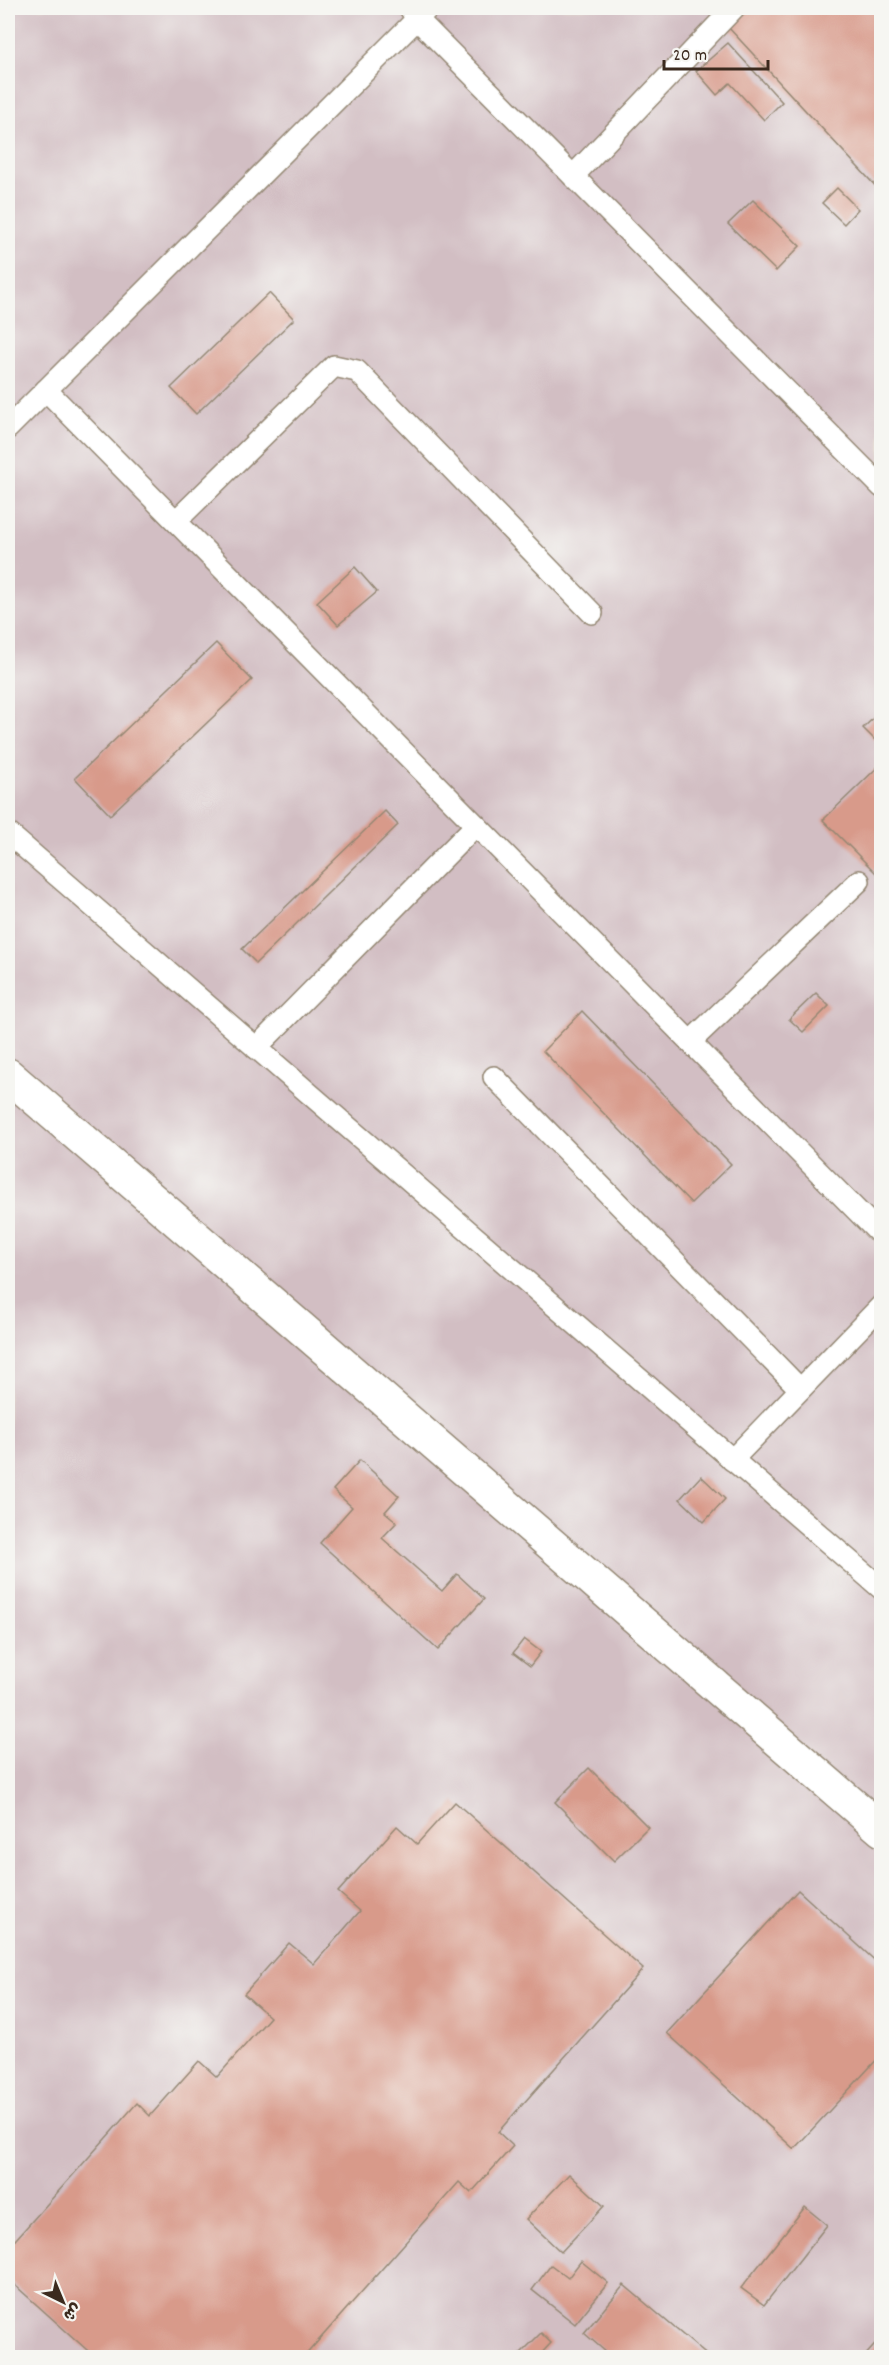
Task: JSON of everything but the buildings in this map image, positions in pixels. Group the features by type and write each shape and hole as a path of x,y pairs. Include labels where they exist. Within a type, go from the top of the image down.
{"street":[{"path":"8,1075 882,1830"}],"lane":[{"path":"573,176 734,8"},
{"path":"8,428 419,11 573,176 882,487"},
{"path":"176,521 334,366 357,371 592,613"},
{"path":"46,390 882,1236"},
{"path":"256,1048 476,825"},
{"path":"8,832 882,1589"},
{"path":"690,1042 859,881"},
{"path":"494,1077 800,1389"},
{"path":"732,1460 882,1305"}],"shaded area":[{"path":"8,8 881,8 881,2357 8,2357"}]}
